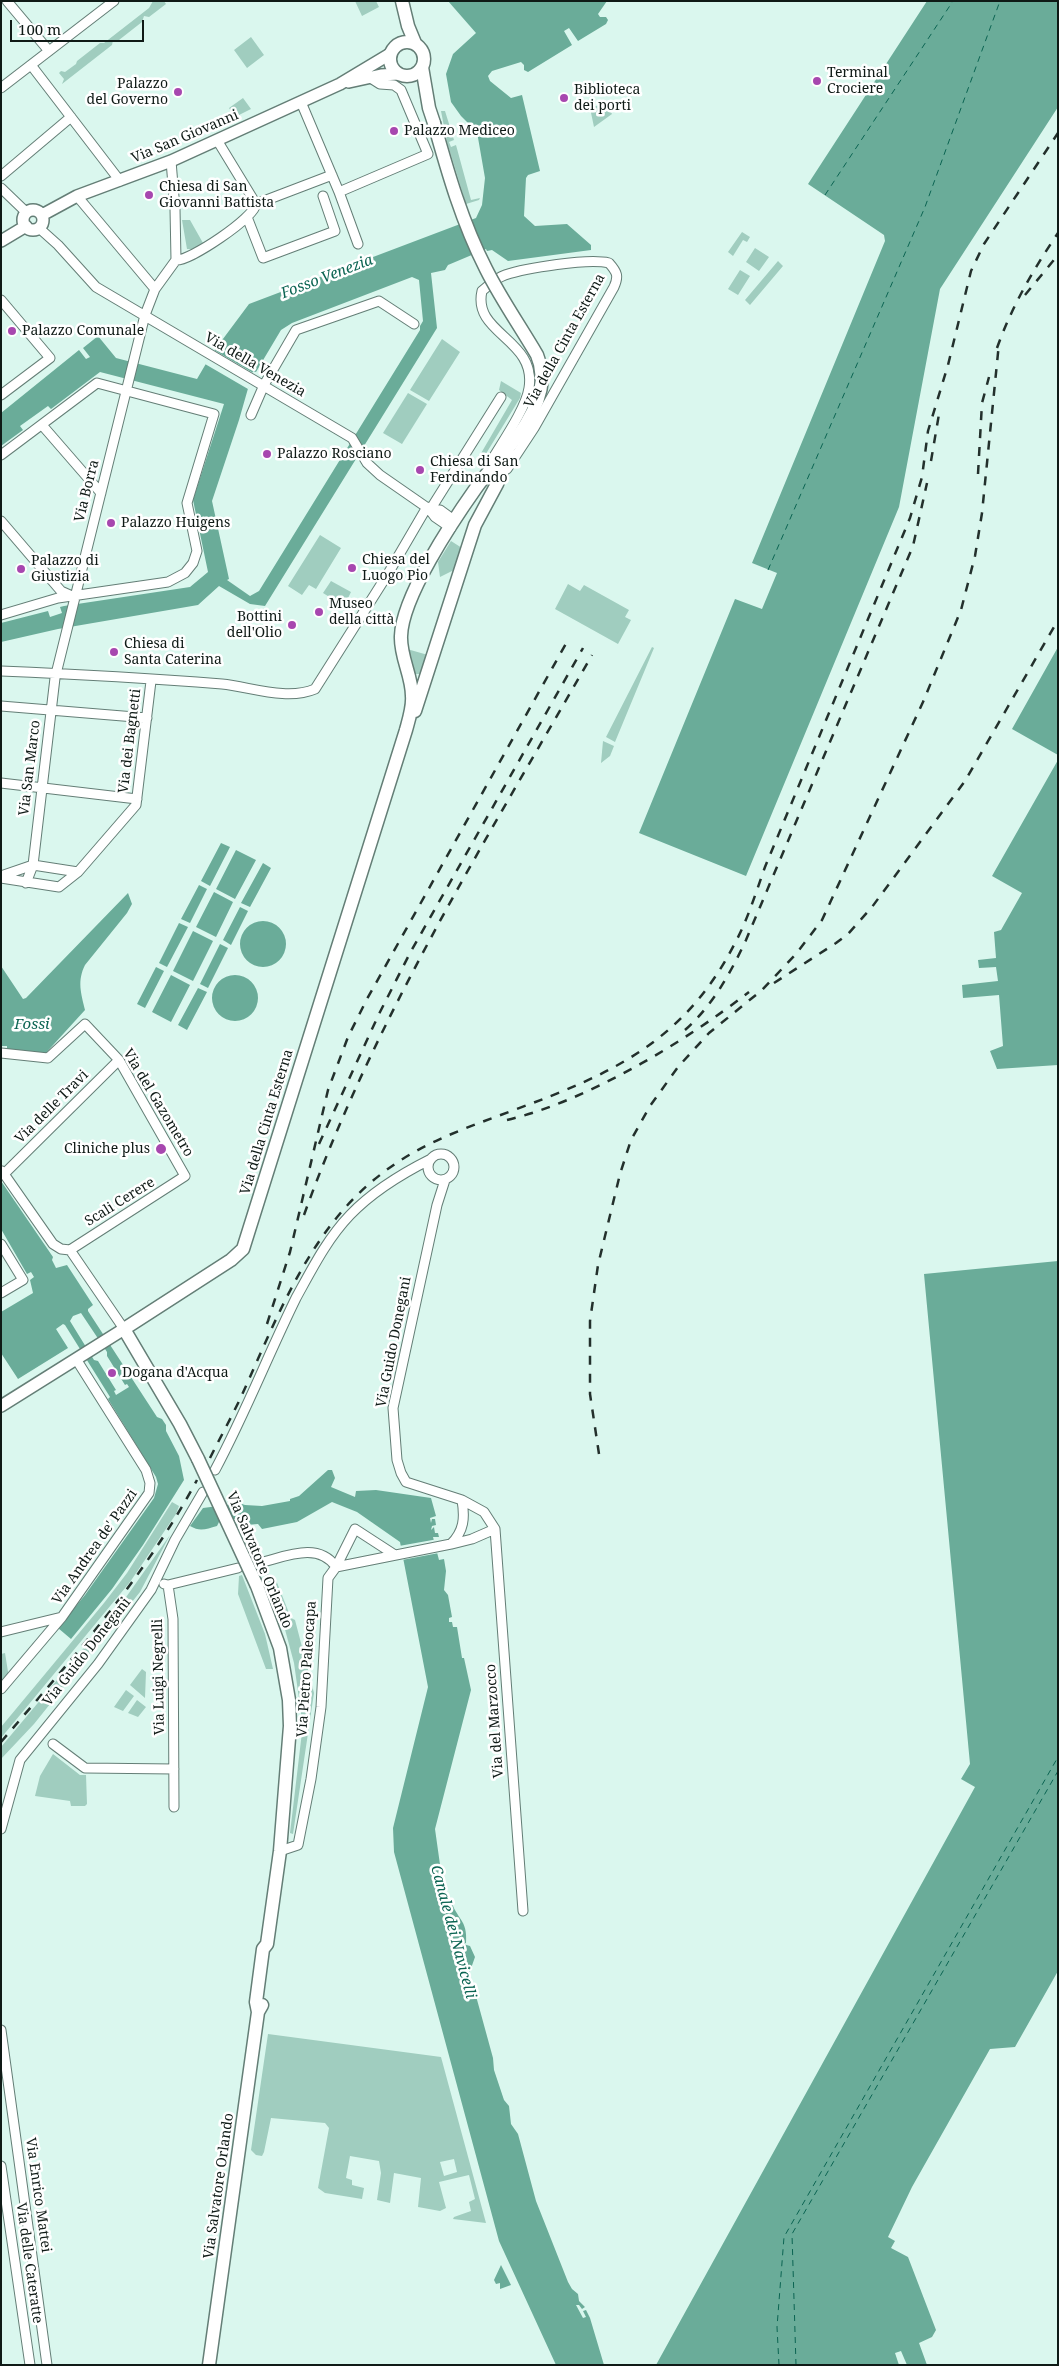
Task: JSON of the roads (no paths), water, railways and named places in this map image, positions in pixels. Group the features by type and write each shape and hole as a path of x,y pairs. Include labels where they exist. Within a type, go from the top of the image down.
{"main road":[{"path":"403,6 415,43 424,54 422,67 429,108"},
{"path":"403,6 390,64 404,75 429,108"},
{"path":"393,50 405,42 415,43"},
{"path":"404,75 415,74 422,67"},
{"name":"Via della Cinta Esterna","path":"124,1329 231,1260 243,1249 406,730 412,696 401,646 403,618 421,575 477,487 518,434 538,400 542,379 537,355 496,288 474,242 452,187 429,108"},
{"name":"Via della Cinta Esterna","path":"406,730 420,701 475,525 497,484 518,434"},
{"name":"Via Salvatore Orlando","path":"124,1329 180,1424 257,1586 280,1648 288,1700 289,1754 280,1851 267,1944 271,1950 264,2003 258,2012 209,2365"}],"street":[{"path":"7,1 49,51"},
{"path":"1,88 114,1"},
{"name":"Via San Giovanni","path":"42,215 77,196 171,161 340,84 393,50"},
{"path":"31,65 120,181"},
{"name":"Via San Giovanni","path":"340,84 369,77 404,75"},
{"path":"339,192 428,154 401,90 394,85 380,84 369,77"},
{"path":"301,102 339,192 358,244"},
{"path":"1,176 71,117"},
{"path":"171,161 175,209 176,260 185,259 200,251 254,210 256,204 217,140"},
{"path":"256,204 332,175"},
{"path":"1,188 27,214"},
{"path":"77,196 155,289"},
{"path":"247,216 263,258 335,231 323,196"},
{"path":"34,210 42,215 43,222 39,228 34,230 26,226 24,220 27,214 34,210"},
{"path":"1,241 26,226"},
{"name":"Via della Venezia","path":"39,228 58,245 96,287 352,438 373,469 386,481 429,508"},
{"name":"Via Borra","path":"56,674 145,315 155,289 176,260"},
{"name":"Via della Cinta Esterna","path":"477,487 527,397 530,387 528,367 523,356 509,339 486,318 480,300 482,291 504,276 528,270 595,262 609,263 617,272 618,278 614,287 534,428 497,484"},
{"path":"1,300 50,358 1,395"},
{"path":"251,415 264,385 296,330 379,301 414,324"},
{"path":"1,455 97,383 127,386 214,414 187,504 197,551 191,567 181,576 168,582 74,600 58,598 1,615"},
{"path":"1,671 223,684 283,693 305,693 315,689 501,397"},
{"path":"42,424 100,493"},
{"path":"429,508 440,510 453,524"},
{"path":"1,521 61,591 74,600"},
{"name":"Via San Marco","path":"26,883 33,866 50,710 56,674"},
{"path":"407,675 420,680 427,677"},
{"name":"Via dei Bagnetti","path":"1,877 59,888 78,872 136,805 151,680"},
{"path":"1,706 147,718"},
{"path":"1,783 138,798"},
{"path":"1,877 33,866 78,872"},
{"name":"Via del Gazometro","path":"1,1053 48,1058 85,1024 119,1060 185,1176"},
{"name":"Via delle Travi","path":"3,1172 119,1060"},
{"path":"215,1470 234,1433 272,1348 326,1244 360,1205 380,1188 439,1154 451,1158 454,1171 445,1180 437,1180 431,1175 428,1167 431,1159"},
{"path":"3,1172 52,1244 61,1249 70,1250 124,1329"},
{"path":"404,1174 412,1172 431,1175"},
{"name":"Scali Cerere","path":"70,1250 185,1176"},
{"name":"Via Guido Donegani","path":"445,1180 437,1205 393,1408 398,1464 406,1482 462,1500"},
{"path":"1,1244 23,1280 1,1293"},
{"name":"Via della Cinta Esterna","path":"1,1406 124,1329"},
{"name":"Via Andrea de' Pazzi","path":"1,1690 62,1616 148,1497 150,1488 146,1470 76,1359"},
{"name":"Via Guido Donegani","path":"1,1829 20,1760 98,1664 156,1582 175,1540 203,1492"},
{"path":"336,1567 472,1539 495,1528 484,1512 462,1500"},
{"path":"451,1544 462,1527 464,1516 462,1500"},
{"name":"Via del Marzocco","path":"495,1528 523,1911"},
{"path":"336,1567 355,1529 395,1554"},
{"path":"258,1563 311,1552 328,1556 336,1567"},
{"name":"Via Pietro Paleocapa","path":"280,1851 298,1845 321,1707 326,1583 336,1567"},
{"path":"156,1582 168,1585 238,1568"},
{"name":"Via Luigi Negrelli","path":"168,1585 173,1619 174,1807"},
{"path":"1,1632 62,1616"},
{"path":"53,1744 85,1768 174,1769"},
{"name":"Via Enrico Mattei","path":"1,2030 47,2365"},
{"name":"Via delle Cateratte","path":"1,2166 30,2365"}],"water":[{"name":"Fosso Venezia","path":"448,1 607,1 598,14 600,17 606,17 608,20 606,24 578,41 569,28 564,31 572,45 528,72 524,70 524,65 521,62 492,71 488,76 490,81 511,98 522,95 540,171 528,175 526,178 524,216 535,226 567,224 591,245 591,250 508,261 492,250 487,251 486,249 448,265 445,270 431,273 437,328 265,606 250,604 219,586 198,605 58,629 1,642 1,623 48,611 50,617 62,613 60,607 64,606 190,587 208,572 193,500 224,404 100,372 51,409 48,406 20,426 23,430 1,446 1,413 79,350 86,359 90,357 83,348 98,336 116,358 197,379 211,355 249,304 476,218 482,205 485,178 477,132 461,116 451,102 446,74 453,54 476,33","holes":["412,277 419,280 423,321 420,330 259,591 250,596 227,580 229,579 212,501 253,371 256,372 281,330 292,323"]},
{"path":"927,1 1058,1 1058,107 940,289 899,507 746,876 639,833 735,599 762,609 777,573 752,563 885,241 884,235 808,184"},
{"path":"1058,647 1058,755 1012,729"},
{"path":"1058,760 1058,1065 997,1069 990,1051 1003,1046 999,995 963,998 962,985 998,981 996,967 979,968 978,960 996,958 994,932 1001,930 1022,893 992,876"},
{"path":"221,843 230,847 210,886 201,881"},
{"path":"236,850 256,860 235,899 216,889"},
{"path":"263,863 271,868 250,907 241,903"},
{"path":"199,885 207,889 190,923 181,919"},
{"path":"214,892 233,902 216,937 196,927"},
{"name":"Fossi","path":"128,893 132,904 127,913 85,965 80,987 85,1010 44,1055 7,1050 7,1046 1,1046 1,966 23,999 26,998"},
{"path":"240,907 248,911 231,945 223,940"},
{"path":"263,921 276,925 282,931 286,944 282,957 276,963 263,967 250,963 244,957 240,944 244,931 250,925"},
{"path":"179,923 188,927 167,967 159,963"},
{"path":"193,931 213,941 193,981 173,971"},
{"path":"220,944 228,948 208,988 200,984"},
{"path":"156,967 164,971 145,1008 137,1004"},
{"path":"171,975 190,985 171,1022 152,1012"},
{"path":"235,975 248,979 254,985 258,998 254,1011 248,1017 235,1021 222,1017 216,1011 212,998 216,985 222,979"},
{"path":"198,988 207,992 187,1030 178,1025"},
{"path":"1,1181 53,1257 52,1260 56,1268 67,1265 93,1305 88,1311 157,1417 162,1419 166,1425 166,1431 179,1456 184,1480 143,1545 112,1589 71,1639 58,1628 85,1595 154,1498 158,1484 156,1477 108,1399 110,1397 65,1325 63,1324 56,1329 68,1348 18,1379 1,1353 1,1312 33,1293 30,1280 34,1277 31,1272 27,1274 1,1229","holes":["81,1313 107,1352 107,1356 125,1385 127,1384 129,1387 116,1395 114,1391 116,1390 98,1361 94,1360 70,1321 73,1316"]},
{"path":"1058,1261 1058,1971 1015,2047 990,2049 912,2187 888,2237 895,2241 891,2248 908,2257 936,2330 932,2337 919,2343 927,2365 907,2365 901,2351 895,2353 899,2365 656,2365 975,1787 961,1779 970,1764 924,1274"},
{"name":"Canale dei Navicelli","path":"328,1470 332,1470 335,1478 331,1487 355,1497 356,1491 376,1490 431,1498 436,1516 430,1518 431,1523 432,1519 435,1519 436,1525 432,1526 431,1530 434,1527 435,1533 438,1533 439,1537 433,1537 439,1560 444,1559 446,1571 444,1590 448,1595 452,1617 449,1618 449,1622 452,1622 453,1627 457,1627 462,1658 464,1658 471,1690 435,1829 443,1886 446,1899 451,1900 465,1929 466,1943 463,1944 470,1946 475,1957 469,1974 468,1989 476,1996 493,2058 494,2070 504,2100 509,2106 511,2124 518,2134 536,2201 568,2282 578,2294 579,2301 585,2307 582,2309 579,2305 576,2305 583,2318 586,2317 583,2311 586,2310 590,2318 604,2365 556,2365 499,2241 394,1852 393,1828 428,1687 400,1542 357,1512 332,1502 297,1522 262,1529 258,1524 248,1524 240,1518 219,1522 217,1526 206,1529 197,1529 190,1526 203,1508 234,1504 233,1501 245,1505 262,1506 290,1501 290,1499 299,1496"},
{"path":"501,2265 511,2285 500,2289 500,2283 496,2284 494,2280"}],"railway":[{"path":"210,1458 241,1397 297,1277 333,1222 355,1197 395,1164 427,1145 461,1130 550,1097 614,1067 642,1050 669,1029 693,1005 715,977 744,925 765,867 910,518 922,477 928,431 948,365 971,271 984,244 1058,133"},
{"path":"997,348 1009,318 1024,289 1058,233"},
{"path":"1025,295 1058,255"},
{"path":"599,1454 590,1394 590,1321 598,1265 620,1174 631,1140 650,1106 678,1067 709,1033 762,990 796,954 822,920 923,702 961,610 975,556 982,513 999,343"},
{"path":"978,474 982,403 989,377"},
{"path":"931,461 939,414"},
{"path":"685,1030 712,1000 734,965 746,940 913,546 927,483"},
{"path":"774,983 848,934 872,907 965,781 1058,620"},
{"path":"267,1324 290,1252 328,1090 348,1037 367,999 568,640"},
{"path":"319,1144 379,1014 410,953 583,648"},
{"path":"304,1215 332,1142 364,1070 399,999 474,860 592,655"},
{"path":"507,1120 538,1111 601,1085 665,1050 749,992"},
{"path":"1,1742 81,1648 131,1584 177,1516 197,1480"}],"place":[{"name":"Terminal Crociere","path":"817,81"},
{"name":"Palazzo del Governo","path":"178,92"},
{"name":"Biblioteca dei porti","path":"564,98"},
{"name":"Palazzo Mediceo","path":"394,131"},
{"name":"Chiesa di San Giovanni Battista","path":"149,195"},
{"name":"Palazzo Comunale","path":"12,331"},
{"name":"Palazzo Rosciano","path":"267,454"},
{"name":"Chiesa di San Ferdinando","path":"420,470"},
{"name":"Palazzo Huigens","path":"111,523"},
{"name":"Chiesa del Luogo Pio","path":"352,568"},
{"name":"Palazzo di Giustizia","path":"21,569"},
{"name":"Museo della città","path":"319,612"},
{"name":"Bottini dell'Olio","path":"292,625"},
{"name":"Chiesa di Santa Caterina","path":"114,652"},
{"name":"Cliniche plus","path":"161,1149"},
{"name":"Dogana d'Acqua","path":"112,1373"}]}
